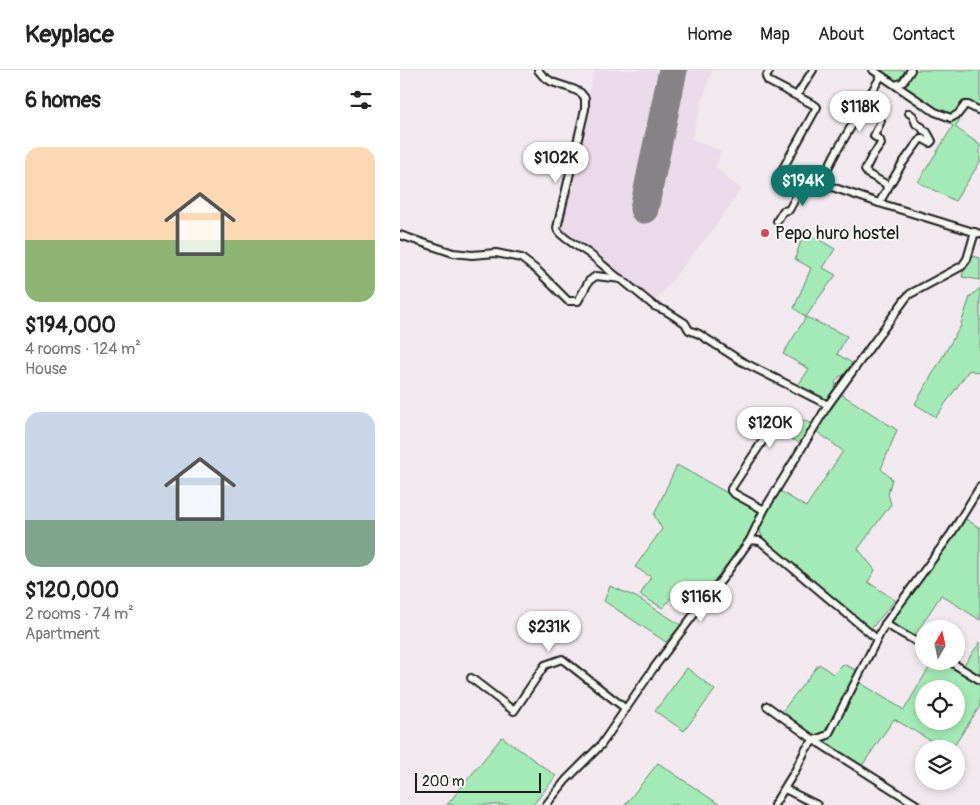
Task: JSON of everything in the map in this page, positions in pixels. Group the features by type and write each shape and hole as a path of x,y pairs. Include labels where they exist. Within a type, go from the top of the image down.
{"street":[{"path":"538,70 542,76 552,82 573,89 581,93 585,98 585,108 557,228 558,231 654,306 666,310 685,323 689,330 699,334 740,361 828,405"},
{"path":"546,805 566,780 602,745 653,669 750,540 764,510 828,405 906,298 962,266 977,233 782,170 817,108 797,95 768,81 766,77 770,70"},
{"path":"797,95 812,70"},
{"path":"873,70 935,112 951,118 958,114 965,104 980,112"},
{"path":"896,85 903,82 911,70"},
{"path":"820,182 881,76"},
{"path":"879,202 902,164 921,138 930,143 932,141 927,132 916,124 913,116 908,113"},
{"path":"881,121 874,136 881,143 864,170 886,184 887,190"},
{"path":"777,221 783,211 789,210 806,178"},
{"path":"400,235 453,253 472,255 496,253 521,258 538,271 568,301 578,301 589,281 596,276 621,280"},
{"path":"764,510 735,494 731,489 770,430"},
{"path":"774,805 806,750 814,740 828,735 885,624 951,534 980,487"},
{"path":"756,526 760,541"},
{"path":"750,540 760,541 877,639"},
{"path":"885,624 915,641"},
{"path":"471,678 514,711 545,665 562,660 626,709"},
{"path":"964,670 980,680"},
{"path":"767,706 814,740 917,805"},
{"path":"785,789 817,805"}],"shaded area":[{"path":"594,70 712,70 691,139 721,151 716,168 741,189 717,224 654,303 559,230"}],"green space":[{"path":"878,70 980,70 980,116 967,108 955,127 980,145 980,162 955,201 918,182 953,126 902,91"},
{"path":"804,231 835,249 823,268 836,275 806,317 794,308 811,268 795,259"},
{"path":"967,255 980,258 980,280 962,277"},
{"path":"980,288 980,373 969,370 936,417 915,404 960,327 970,297"},
{"path":"806,317 847,336 837,354 852,363 843,376 840,376 835,382 836,386 827,400 797,387 809,369 783,354"},
{"path":"841,394 897,430 881,469 892,479 888,494 891,504 858,549 875,570 868,582 895,600 871,629 763,541 759,527 780,491 806,507 843,451 816,431"},
{"path":"784,411 812,424 800,443 773,430"},
{"path":"677,465 760,511 742,545 698,601 677,590 663,608 640,595 651,577 635,567 662,529 654,515"},
{"path":"958,514 980,528 980,620 941,595 925,620 915,620 915,635 913,638 890,623"},
{"path":"610,586 636,597 681,625 666,642 604,601"},
{"path":"980,642 980,678 965,670 965,664"},
{"path":"819,664 833,674 843,664 856,670 854,679 904,710 915,691 915,730 964,730 958,740 930,740 894,719 861,767 780,714"},
{"path":"687,668 715,690 684,731 655,711"},
{"path":"928,670 956,670 980,684 980,706 965,729 965,680 922,680"},
{"path":"502,737 556,776 533,805 447,805"},
{"path":"658,763 720,805 625,805"}],"runway":[{"path":"644,209 673,70"}],"place":[{"name":"Pepo huro hostel","path":"765,233"}]}
